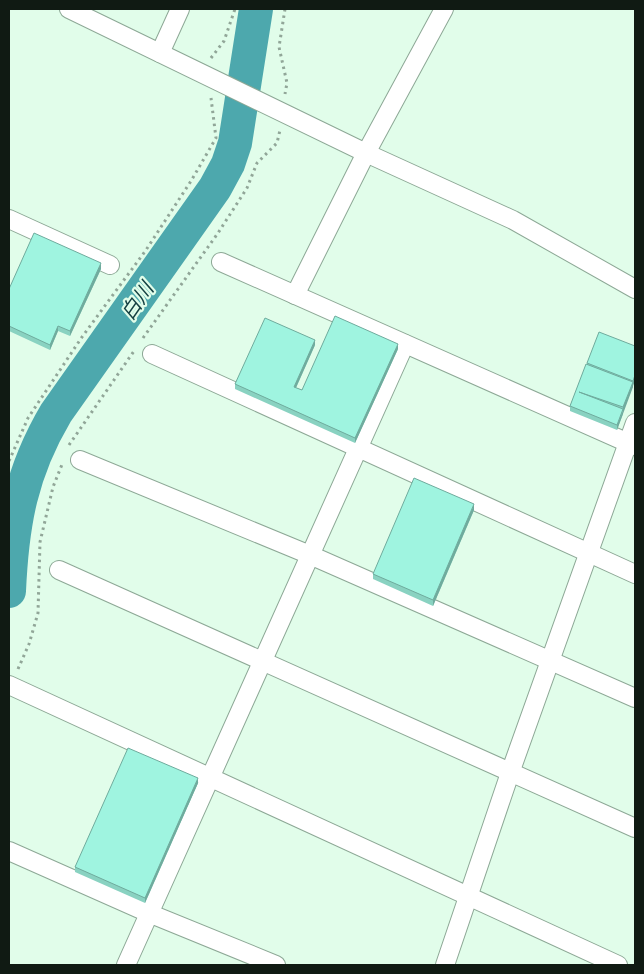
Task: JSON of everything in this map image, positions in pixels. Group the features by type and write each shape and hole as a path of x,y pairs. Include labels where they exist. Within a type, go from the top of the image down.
{"street":[{"path":"69,9 100,16 160,53 366,154 513,220 635,289"},
{"path":"160,53 180,9"},
{"path":"295,295 366,154 444,9"},
{"path":"9,219 110,265"},
{"path":"221,262 632,444"},
{"path":"126,965 405,344"},
{"path":"152,354 635,574"},
{"path":"445,965 550,660 632,444 635,423"},
{"path":"80,460 310,555 635,698"},
{"path":"59,570 635,828"},
{"path":"9,686 618,965"},
{"path":"9,852 150,914 276,965"}],"path":[{"path":"9,461 28,418 82,337 146,250 191,181 216,138 211,99 200,71 224,41 235,9"}],"building":[{"path":"34,233 101,263 70,331 58,326 50,345 9,326 9,289"},
{"path":"335,316 398,344 355,438 235,384 265,318 315,340 294,387 302,390"},
{"path":"599,332 635,346 635,375 633,381 587,363"},
{"path":"586,364 633,382 623,407 579,392 623,409 617,425 570,406"},
{"path":"414,478 474,504 433,600 373,574"},
{"path":"128,748 198,778 145,898 75,867"}],"waterway":[{"name":"白川","path":"9,591 10,566 20,499 34,456 44,435 56,413 215,188 228,164 235,143 256,9"}]}
